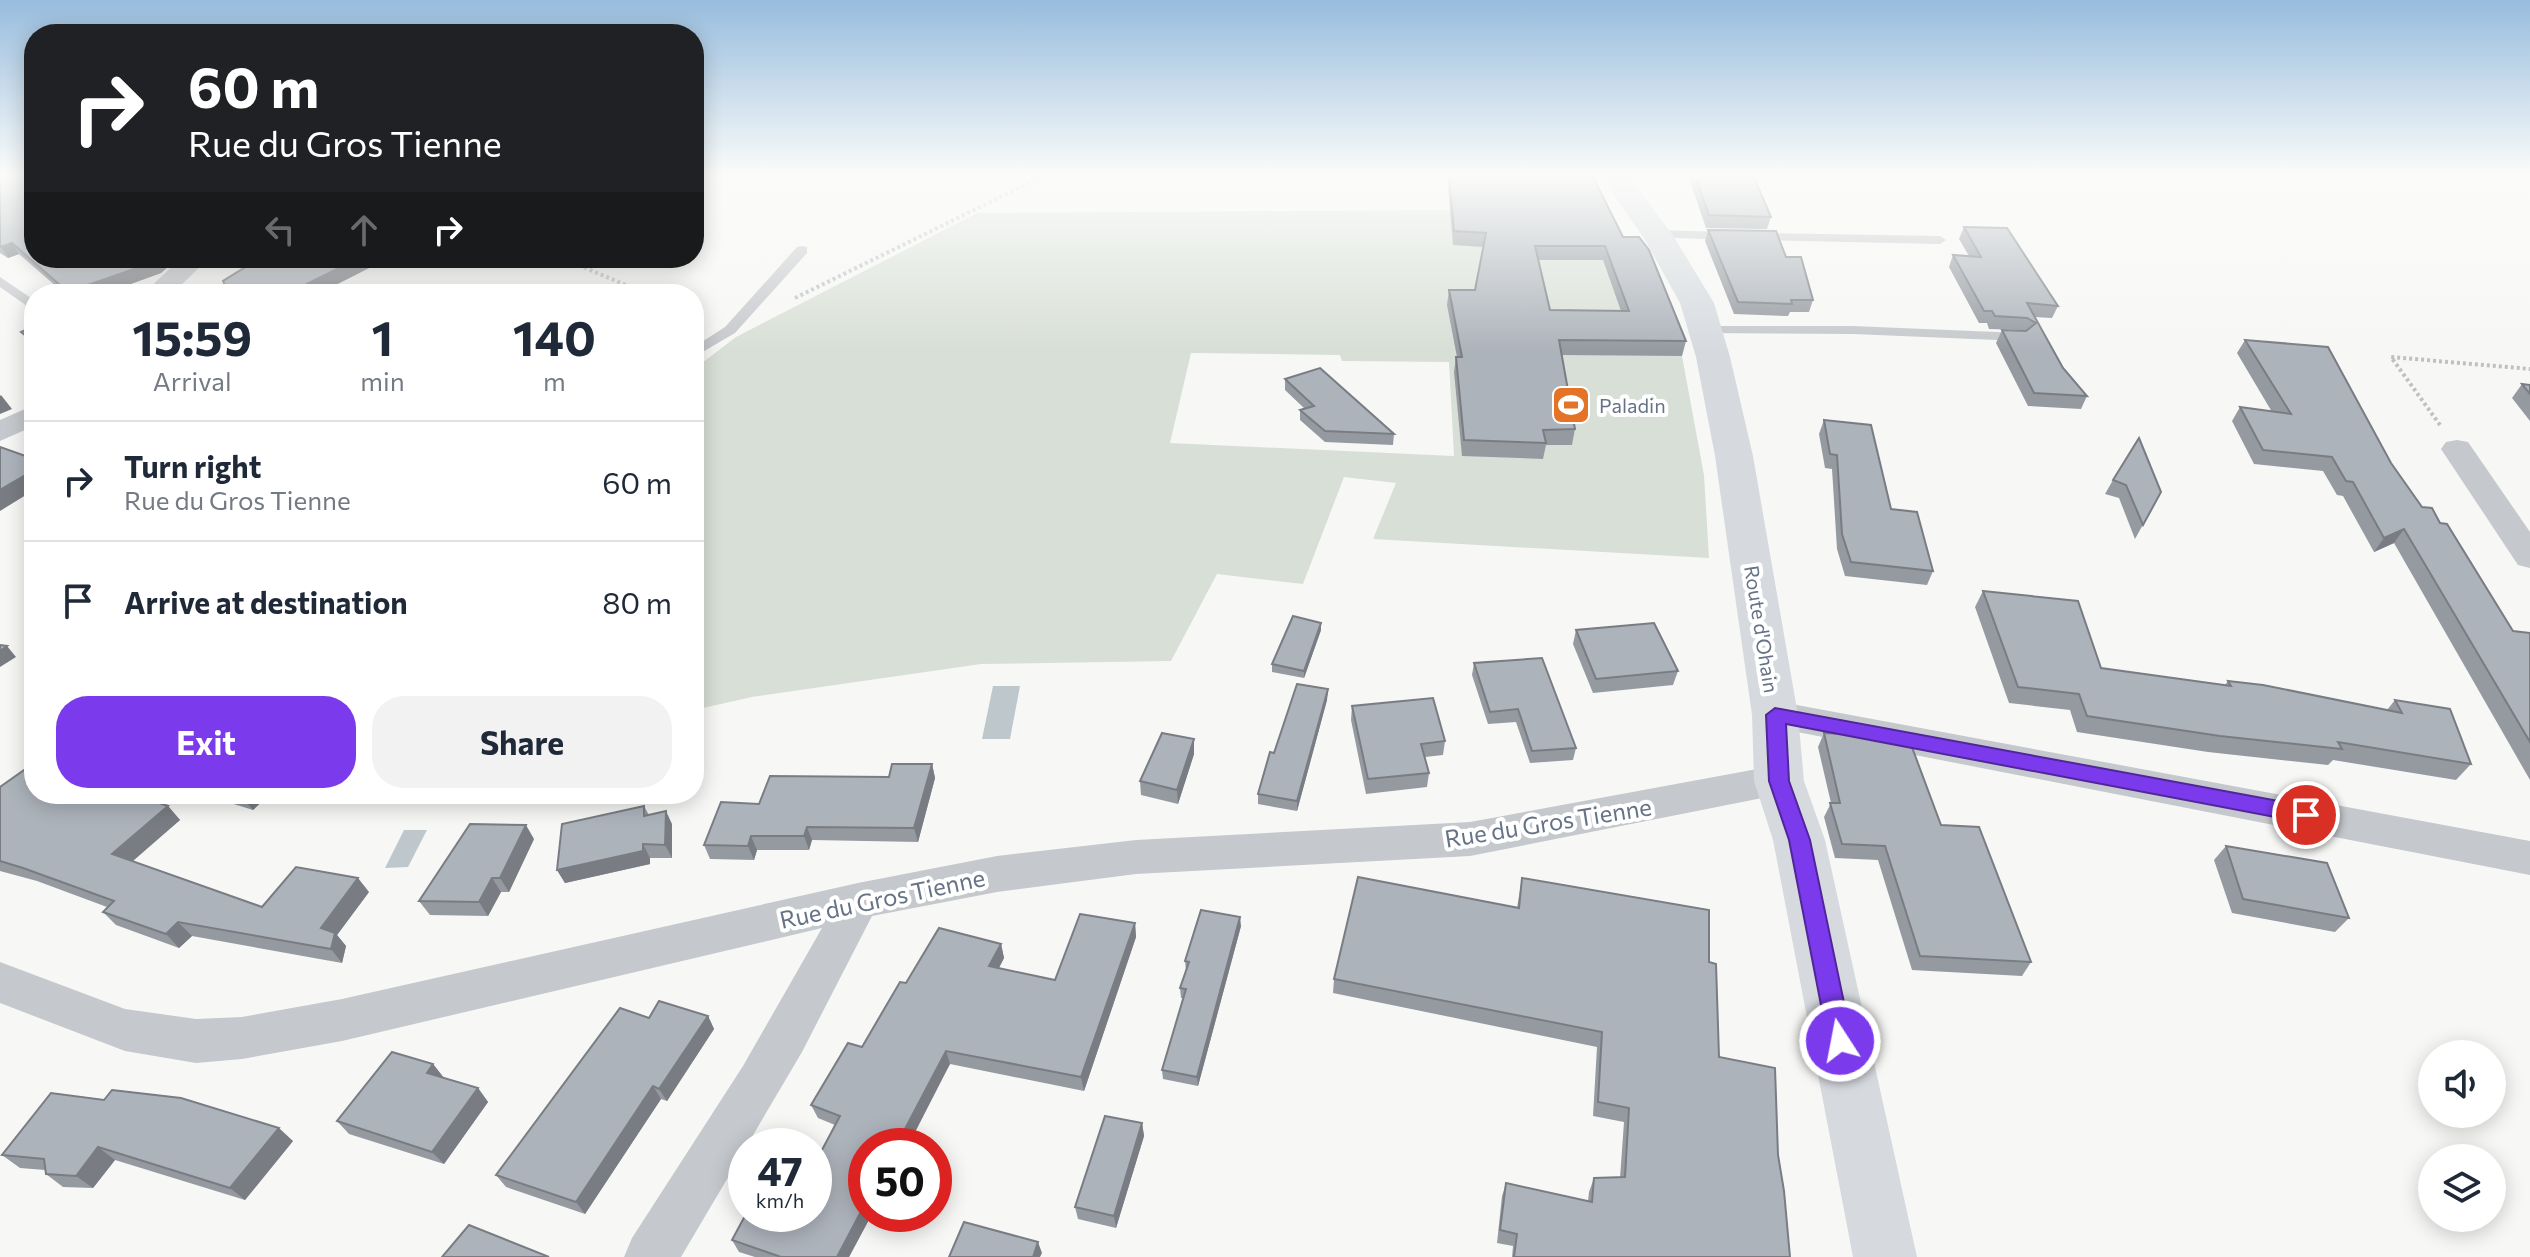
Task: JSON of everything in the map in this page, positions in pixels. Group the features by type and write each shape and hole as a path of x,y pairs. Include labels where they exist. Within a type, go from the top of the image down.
{"main road":[{"name":"Route d'Ohain","path":"1657,235 1697,303 1734,456 1775,715 1779,781 1799,840 1885,1257"}],"street":[{"path":"167,284 185,268"},
{"path":"0,432 24,419"},
{"path":"2457,449 2530,557"},
{"path":"1775,715 2530,858"},
{"name":"Rue du Gros Tienne","path":"0,982 125,1030 196,1041 242,1038 342,1020 858,901 997,874 1136,857 1470,839 1779,781"},
{"path":"651,1257 775,1058 828,964 858,901"}],"lane":[{"path":"1657,235 1940,240"},
{"path":"704,347 730,330 802,250"},
{"path":"0,281 24,299"},
{"path":"1705,330 1853,330 2021,337"}],"path":[{"path":"730,330 925,234"},
{"path":"586,268 623,284"},
{"path":"2457,449 2391,357 2530,369"}],"shaded area":[{"path":"937,234 1620,234 1645,262 1682,356 1704,475 1709,558 1373,539 1396,483 1344,477 1303,584 1217,574 1171,661 981,664 752,697 704,708 704,361 736,337","holes":["1191,353 1340,355 1342,361 1449,362 1454,456 1170,443"]},
{"path":"993,686 1020,686 1010,739 982,739"},
{"path":"404,830 427,830 408,867 385,868"}],"building":[{"path":"0,234 24,234 24,254 12,243 0,247"},
{"path":"1486,234 1621,234 1623,237 1639,237 1649,250 1686,341 1559,340 1575,429 1543,430 1546,443 1464,440 1456,357 1462,357 1449,290 1475,290","holes":["1535,246 1605,246 1629,311 1550,310"]},
{"path":"1710,234 1777,234 1786,257 1801,257 1813,300 1791,300 1792,304 1738,302"},
{"path":"1968,234 2011,234 2058,306 2027,303 2063,368 2087,396 2034,393 2002,330 2026,331 2036,323 2027,318 1995,316 1992,311 1984,311 1953,255 1981,257"},
{"path":"41,268 137,268 91,284 59,284"},
{"path":"244,268 339,268 307,284 224,284 223,281"},
{"path":"2245,340 2328,347 2391,463 2422,507 2432,508 2440,523 2447,524 2513,631 2530,633 2530,742 2404,529 2384,538 2353,482 2346,481 2332,457 2263,450 2240,407 2291,414"},
{"path":"1320,368 1394,434 1325,431 1300,410 1314,406 1285,379"},
{"path":"1824,420 1871,425 1891,509 1917,512 1933,571 1851,562 1842,534 1837,455 1830,454"},
{"path":"2139,438 2161,492 2143,525 2126,485 2113,480"},
{"path":"0,447 24,455 24,476 0,490"},
{"path":"1983,591 2078,601 2101,668 2231,686 2228,681 2263,685 2402,713 2395,700 2450,709 2471,764 2338,742 2342,749 2220,736 2087,716 2079,694 2018,687"},
{"path":"1293,616 1321,623 1304,671 1272,664"},
{"path":"1654,623 1678,671 1596,679 1576,630"},
{"path":"1542,658 1576,748 1532,751 1518,709 1490,712 1474,663"},
{"path":"1297,684 1328,689 1297,801 1258,794 1270,752 1274,753"},
{"path":"1433,698 1445,741 1421,744 1429,773 1368,779 1352,706"},
{"path":"1162,733 1194,739 1177,790 1140,781"},
{"path":"1824,733 1872,735 1910,742 1941,825 1979,827 2031,962 1920,956 1885,846 1842,844 1830,803 1840,803"},
{"path":"892,764 932,764 914,828 807,827 804,836 751,836 748,846 704,845 721,802 759,804 770,776 889,777"},
{"path":"24,770 24,804 168,806 112,854 262,907 296,867 358,878 321,928 335,933 331,949 178,922 166,934 103,912 114,901 0,861 0,787"},
{"path":"644,806 644,816 666,811 665,845 643,844 643,851 557,870 562,824"},
{"path":"470,824 526,825 500,878 492,878 479,902 419,901"},
{"path":"2226,846 2327,863 2349,918 2243,899"},
{"path":"1358,877 1519,908 1522,878 1709,910 1709,962 1716,964 1719,1057 1775,1068 1778,1155 1790,1257 1514,1257 1517,1234 1500,1230 1506,1183 1592,1202 1594,1178 1625,1177 1629,1108 1598,1102 1602,1032 1334,979"},
{"path":"1201,910 1240,917 1197,1077 1162,1070 1186,989 1180,988 1189,962 1185,961"},
{"path":"1080,914 1135,923 1081,1077 946,1051 905,1128 848,1128 850,1232 837,1257 781,1257 732,1240 736,1232 832,1232 832,1131 840,1116 811,1105 848,1043 862,1047 900,982 906,983 939,928 1001,944 989,966 1055,980"},
{"path":"659,1001 708,1016 659,1089 653,1086 576,1202 496,1175 620,1008 649,1018"},
{"path":"392,1052 433,1064 427,1073 478,1088 432,1152 337,1121"},
{"path":"112,1090 181,1098 279,1128 230,1188 98,1147 76,1176 46,1174 44,1159 2,1155 51,1093 104,1100"},
{"path":"1105,1116 1142,1123 1114,1216 1075,1207"},
{"path":"964,1222 1038,1242 1033,1257 949,1257"},
{"path":"469,1225 549,1257 442,1257"}],"place":[{"name":"Paladin","path":"1571,405"}],"route":[{"path":"1840,1041 1799,840 1779,781 1780,752 1775,715 2306,815"}]}
